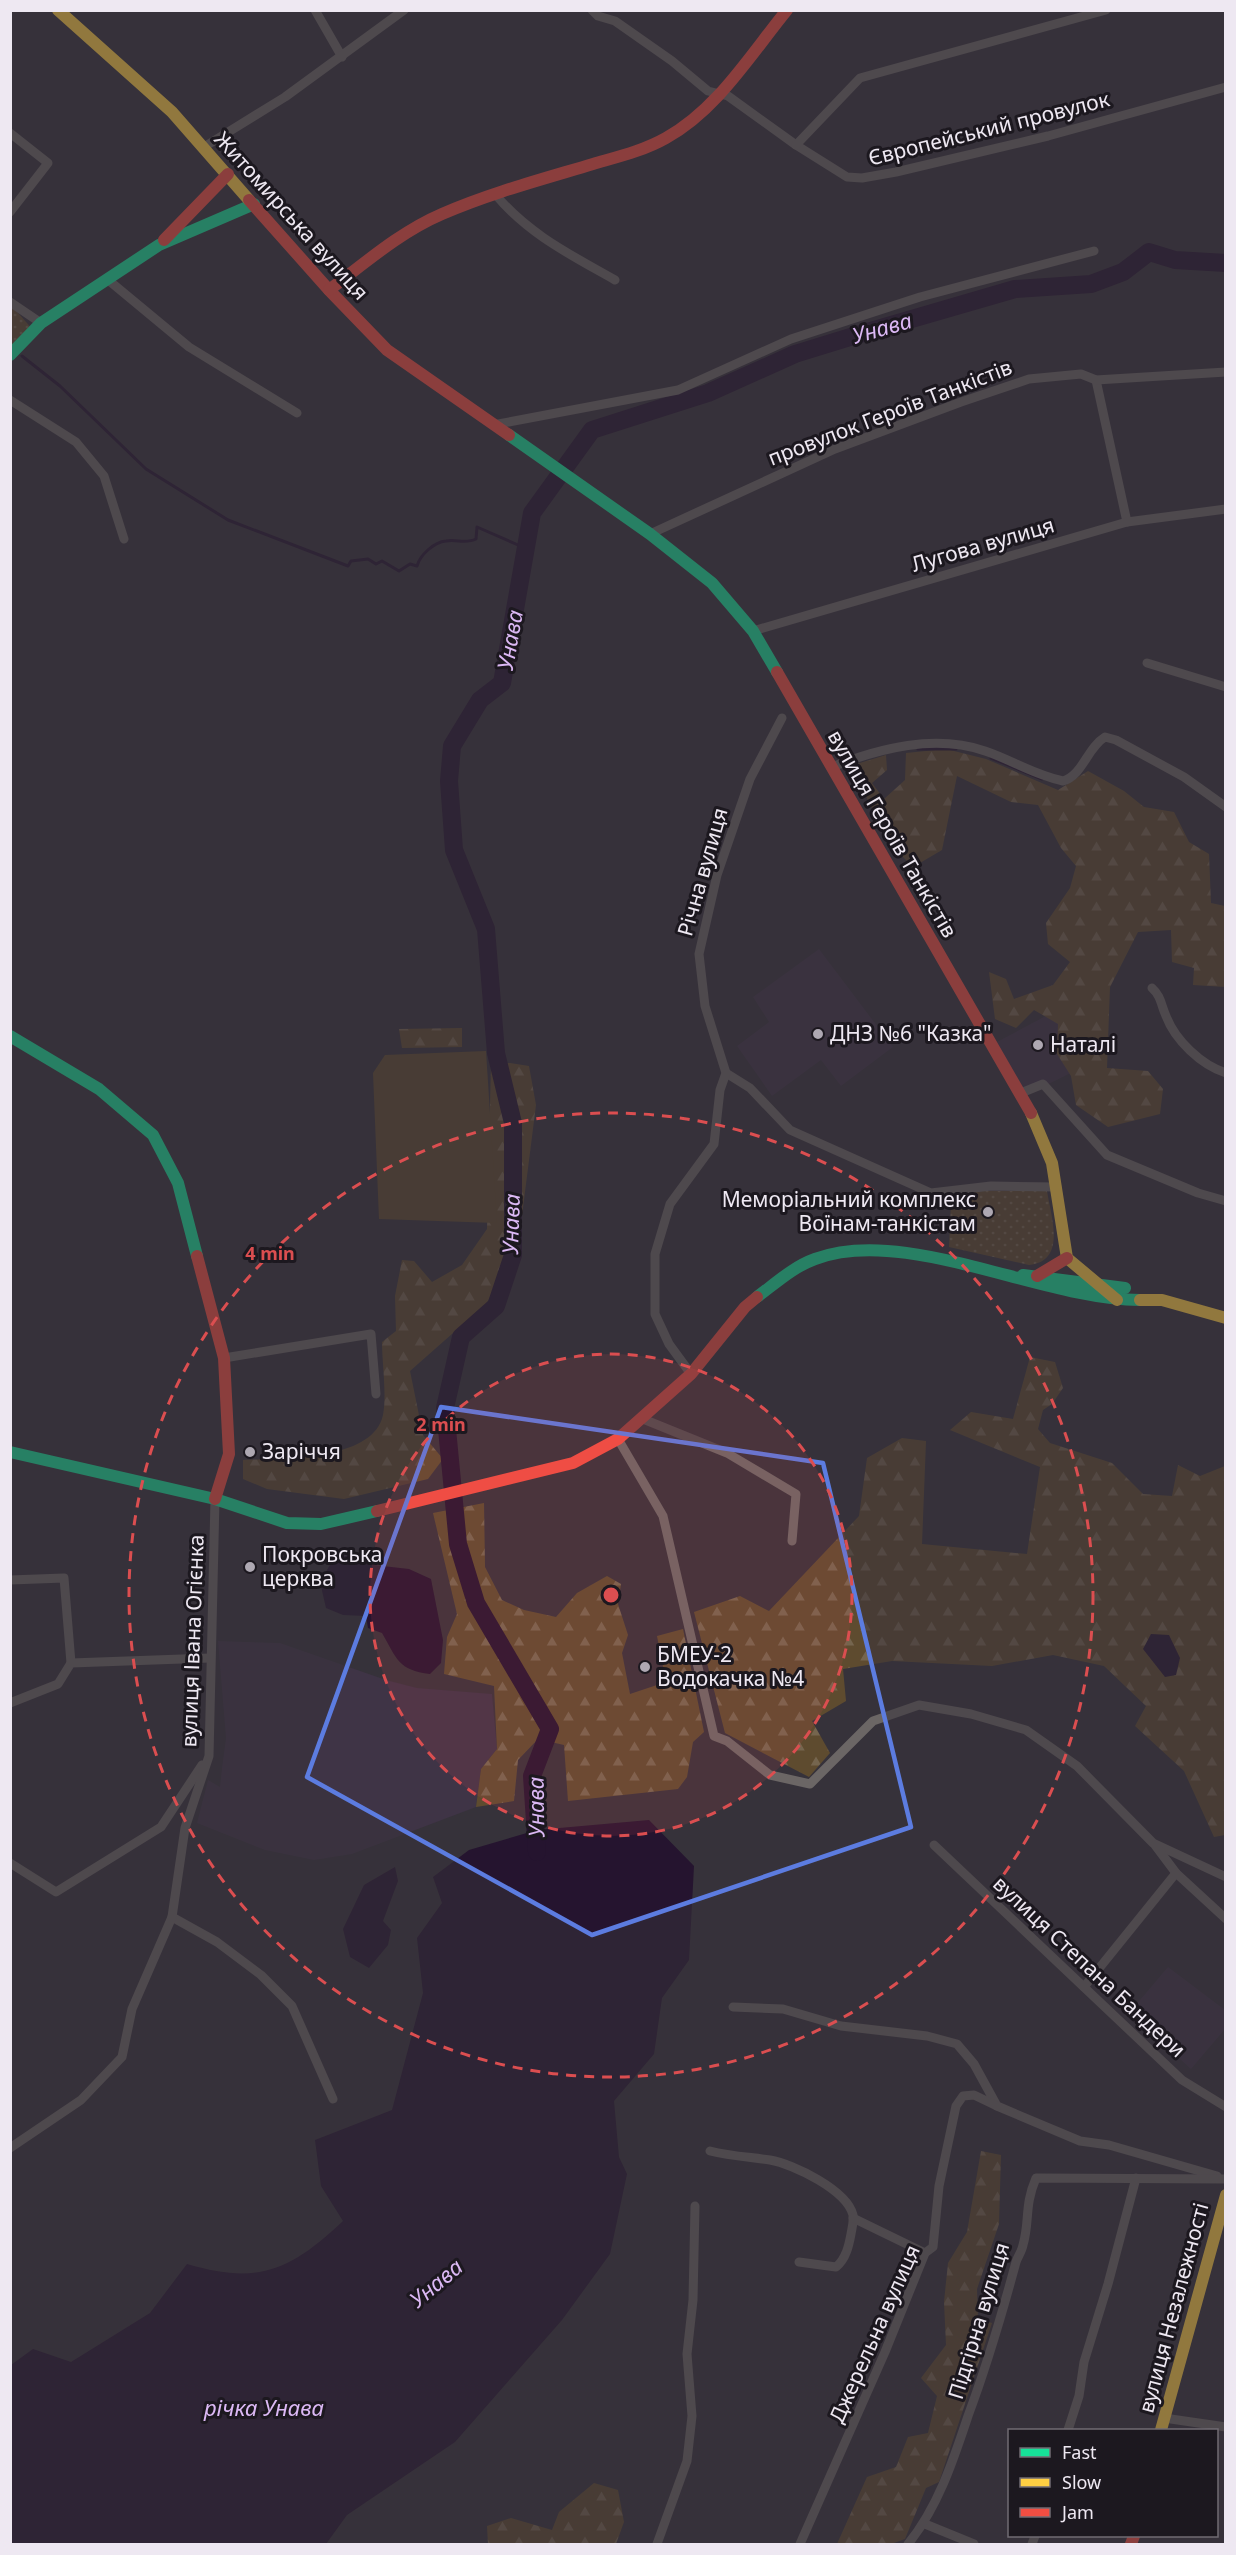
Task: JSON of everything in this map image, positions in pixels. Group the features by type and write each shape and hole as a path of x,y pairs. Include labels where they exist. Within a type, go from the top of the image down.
{"street":[{"name":"Житомирська вулиця","path":"58,10 172,112 329,290 387,350 603,501"},
{"path":"315,10 342,57"},
{"path":"204,147 249,120 342,57 404,10"},
{"name":"Європейський провулок","path":"592,10 598,16 615,21 672,61 708,91 728,96 796,146 847,177 862,178 1048,136 1226,87"},
{"path":"329,290 402,235 441,214 495,194 639,150 666,138 690,121 719,94 787,10"},
{"path":"796,146 860,78 1106,10"},
{"path":"10,133 48,163 10,212"},
{"path":"159,245 228,174"},
{"path":"495,194 508,210 552,246 615,279"},
{"path":"10,355 41,323 159,245 254,204"},
{"path":"493,425 678,390 791,339 921,297 1094,251"},
{"path":"107,279 189,347 297,413"},
{"path":"10,302 41,323"},
{"name":"провулок Героїв Танкістів","path":"650,534 835,449 1029,379 1081,374 1096,380 1226,372"},
{"path":"1096,380 1127,522"},
{"path":"10,400 76,442 104,476 124,539"},
{"name":"вулиця Героїв Танкістів","path":"603,501 650,534 712,583 753,631 1021,1094 1049,1154 1057,1187 1067,1258"},
{"name":"Лугова вулиця","path":"753,631 1127,522 1226,509"},
{"path":"1147,663 1226,687"},
{"name":"Річна вулиця","path":"726,1073 705,1006 699,954 717,875 750,779 782,718"},
{"path":"832,767 884,749 918,744 956,744 988,752 1019,768 1063,781 1074,775 1093,748 1105,737 1116,740 1184,777 1226,807"},
{"path":"1152,988 1158,993 1172,1030 1187,1047 1226,1073"},
{"path":"10,1036 99,1089 153,1135 178,1183 224,1358 230,1454 215,1499"},
{"path":"691,1374 669,1344 655,1314 655,1254 670,1204 714,1144 720,1089 726,1073 750,1088 790,1130 931,1192 992,1186 1057,1187"},
{"path":"1021,1094 1043,1084 1107,1155 1198,1193 1226,1201"},
{"path":"1066,1241 1097,1281"},
{"path":"10,1452 215,1499 287,1523 321,1524 573,1463 618,1439 691,1374 746,1307 792,1270 815,1259 851,1250 896,1253 957,1263 1117,1300 1162,1300"},
{"path":"1037,1276 1067,1258 1117,1300"},
{"path":"1007,1276 1087,1291 1097,1281"},
{"path":"1007,1276 1097,1281 1226,1318"},
{"path":"224,1358 371,1334 376,1394"},
{"path":"643,1419 727,1453 796,1494 792,1541"},
{"path":"618,1439 663,1516 714,1736 727,1741 770,1775 810,1784 873,1721 919,1705 971,1714 1026,1730 1077,1766 1153,1843 1176,1873 1226,1919"},
{"name":"вулиця Івана Огієнка","path":"10,2148 81,2100 122,2057 132,2009 172,1917 185,1828 209,1756 215,1499"},
{"path":"10,1580 64,1578 71,1663 58,1684 10,1703"},
{"path":"71,1663 210,1658"},
{"path":"10,1863 56,1892 161,1827 209,1756"},
{"path":"1153,1843 1226,1877"},
{"name":"вулиця Степана Бандери","path":"934,1845 1182,2080 1226,2107"},
{"path":"1084,1987 1176,1873"},
{"path":"172,1917 216,1942 261,1975 292,2006 333,2099"},
{"path":"733,2007 783,2009 841,2026 927,2036 957,2044 974,2064 997,2106 1080,2141 1109,2145 1226,2179"},
{"name":"Джерельна вулиця","path":"800,2544 871,2385 925,2253 933,2247 936,2239 939,2186 959,2101 969,2094 997,2106"},
{"path":"710,2151 771,2160 794,2168 832,2190 847,2205 853,2218 847,2248 839,2265 836,2267 799,2262"},
{"name":"Підгірна вулиця","path":"909,2544 925,2524 950,2468 999,2329 1017,2259 1023,2246 1027,2198 1036,2178 1226,2179"},
{"path":"1068,2429 1079,2396 1084,2362 1136,2178"},
{"name":"вулиця Незалежності","path":"1162,2424 1226,2195"},
{"path":"657,2544 687,2461 692,2416 687,2354 693,2300 695,2206"},
{"path":"853,2218 925,2253"},
{"path":"1162,2424 1226,2427"},
{"path":"925,2524 974,2544"}],"highlighted area":[{"path":"441,1407 823,1463 911,1827 592,1935 307,1777"}],"shaded area":[{"name":"ДНЗ №6 \"Казка\"","path":"819,949 893,1047 841,1086 821,1060 772,1096 737,1046 769,1022 753,997"},
{"path":"1055,1011 1079,1069 1026,1095 997,1042"},
{"path":"218,1641 280,1643 386,1680 417,1688 492,1694 497,1749 481,1769 476,1807 352,1854 314,1860 265,1850 197,1823 208,1780 220,1787 226,1738"},
{"path":"1168,1967 1225,2010 1225,2029 1191,2069 1129,2013"}],"green space":[{"path":"11,305 34,331 11,355"},
{"path":"946,749 986,759 1058,790 1088,771 1124,791 1144,807 1174,812 1189,842 1209,854 1211,903 1225,906 1226,987 1193,985 1194,968 1172,962 1171,930 1138,932 1110,987 1107,1068 1148,1071 1163,1089 1160,1114 1108,1127 1076,1105 1071,1076 1057,1054 1058,1024 1034,1010 1016,1028 995,1019 989,972 1006,979 1014,999 1053,985 1070,962 1048,944 1046,923 1070,888 1076,866 1061,848 1038,805 1011,802 957,776 942,850 913,867 892,846 850,766 886,755 887,770 872,783 884,799 905,780 906,753"},
{"path":"462,1028 462,1047 402,1048 399,1029"},
{"path":"486,1051 497,1223 379,1219 373,1073 385,1055"},
{"path":"510,1063 529,1066 536,1105 519,1239 487,1303 410,1371 423,1435 443,1459 428,1479 344,1499 267,1489 243,1479 243,1460 323,1454 362,1442 376,1430 384,1407 382,1342 396,1331 395,1296 402,1260 414,1261 432,1282 462,1265 487,1229 491,1064"},
{"path":"973,1191 1047,1191 1054,1236 1048,1255 1041,1262 1029,1265 949,1247 951,1202"},
{"path":"1030,1357 1055,1362 1063,1388 1052,1404 1043,1410 1038,1429 1050,1443 1112,1463 1143,1494 1172,1496 1178,1465 1200,1476 1225,1466 1225,1835 1214,1837 1184,1771 1135,1726 1146,1706 1104,1666 1053,1655 992,1666 892,1661 843,1669 846,1701 812,1721 830,1753 809,1777 725,1733 694,1612 740,1596 769,1611 859,1516 867,1458 902,1438 926,1441 922,1544 1027,1554 1040,1467 950,1430 971,1412 1013,1419"},
{"path":"484,1503 485,1567 502,1600 524,1610 556,1617 577,1593 607,1576 621,1584 618,1604 628,1635 622,1653 630,1694 666,1682 657,1636 683,1629 704,1732 693,1742 687,1777 678,1789 568,1801 564,1745 538,1739 518,1760 514,1801 476,1807 481,1769 497,1749 494,1686 444,1674 447,1637 457,1614 433,1513"},
{"path":"981,2151 1001,2155 999,2224 977,2289 978,2319 992,2323 939,2482 926,2488 905,2539 891,2544 837,2544 867,2477 896,2467 908,2437 928,2433 937,2396 921,2378 946,2345 944,2302 948,2263 967,2232"},
{"path":"594,2483 618,2490 624,2522 616,2544 488,2544 487,2526 511,2518 552,2530 559,2512"}],"water":[{"path":"352,1555 365,1564 409,1569 431,1579 443,1640 441,1663 430,1674 411,1670 400,1662 382,1633 368,1628 366,1616 343,1615 326,1608 320,1582 334,1558"},
{"path":"1151,1634 1169,1635 1180,1658 1176,1675 1165,1677 1143,1649"},
{"name":"річка Унава","path":"649,1820 694,1866 689,1960 662,1998 654,2054 614,2101 619,2157 627,2174 610,2254 562,2320 455,2442 347,2515 326,2544 11,2544 11,2365 33,2349 71,2362 150,2313 187,2264 234,2273 254,2273 272,2269 306,2252 343,2221 321,2186 315,2140 392,2110 423,1993 417,1938 442,1903 433,1877 469,1850 537,1830"},
{"path":"395,1867 398,1881 383,1921 391,1930 388,1945 369,1968 350,1957 343,1929 364,1885"}],"waterway":[{"name":"Унава","path":"537,1852 532,1776 550,1729 476,1603 458,1544 445,1408 461,1337 496,1306 513,1255 513,1123 496,1053 486,929 454,850 449,781 452,746 480,700 502,683 532,513 592,430 708,393 795,354 1015,289 1091,284 1123,272 1149,252 1175,260 1226,263"},
{"path":"22,356 60,386 146,469 228,520 348,566 351,561 368,559 376,564 382,561 399,571 410,564 417,566 432,546 446,541 476,539 477,527 525,548"},
{"path":"918,749 956,749"},
{"path":"991,758 1042,779"}],"traffic: fast":[{"path":"10,355 41,323 159,245 254,204"},
{"path":"509,435 650,534 712,583 753,631 777,672"},
{"path":"10,1036 99,1089 153,1135 178,1183 197,1256"},
{"path":"757,1297 792,1271 815,1259 851,1251 890,1251 932,1257 1061,1289 1102,1297 1140,1300"},
{"path":"1023,1275 1125,1288"},
{"path":"10,1452 215,1499 287,1523 321,1524 377,1511"}],"traffic: slow":[{"path":"58,10 172,112 249,200"},
{"path":"1031,1113 1052,1163 1067,1258 1117,1300"},
{"path":"1140,1300 1162,1300 1226,1318"},
{"path":"1161,2429 1226,2195"}],"traffic: jam":[{"path":"329,290 397,239 442,214 498,193 648,147 666,138 684,126 717,97 787,10"},
{"path":"164,240 228,174"},
{"path":"249,200 329,290 387,350 509,435"},
{"path":"777,672 1031,1113"},
{"path":"197,1256 224,1358 229,1454 215,1499"},
{"path":"1037,1276 1067,1258"},
{"path":"377,1511 573,1463 618,1439 691,1374 745,1307 757,1297"},
{"path":"1131,2544 1134,2537"}],"place":[{"name":"ДНЗ №6 \"Казка\"","path":"818,1034"},
{"name":"Наталі","path":"1038,1045"},
{"name":"Меморіальний комплекс Воїнам-танкістам","path":"988,1212"},
{"name":"Заріччя","path":"250,1452"},
{"name":"Покровська церква","path":"250,1567"},
{"name":"БМЕУ-2 Водокачка №4","path":"645,1667"}]}
